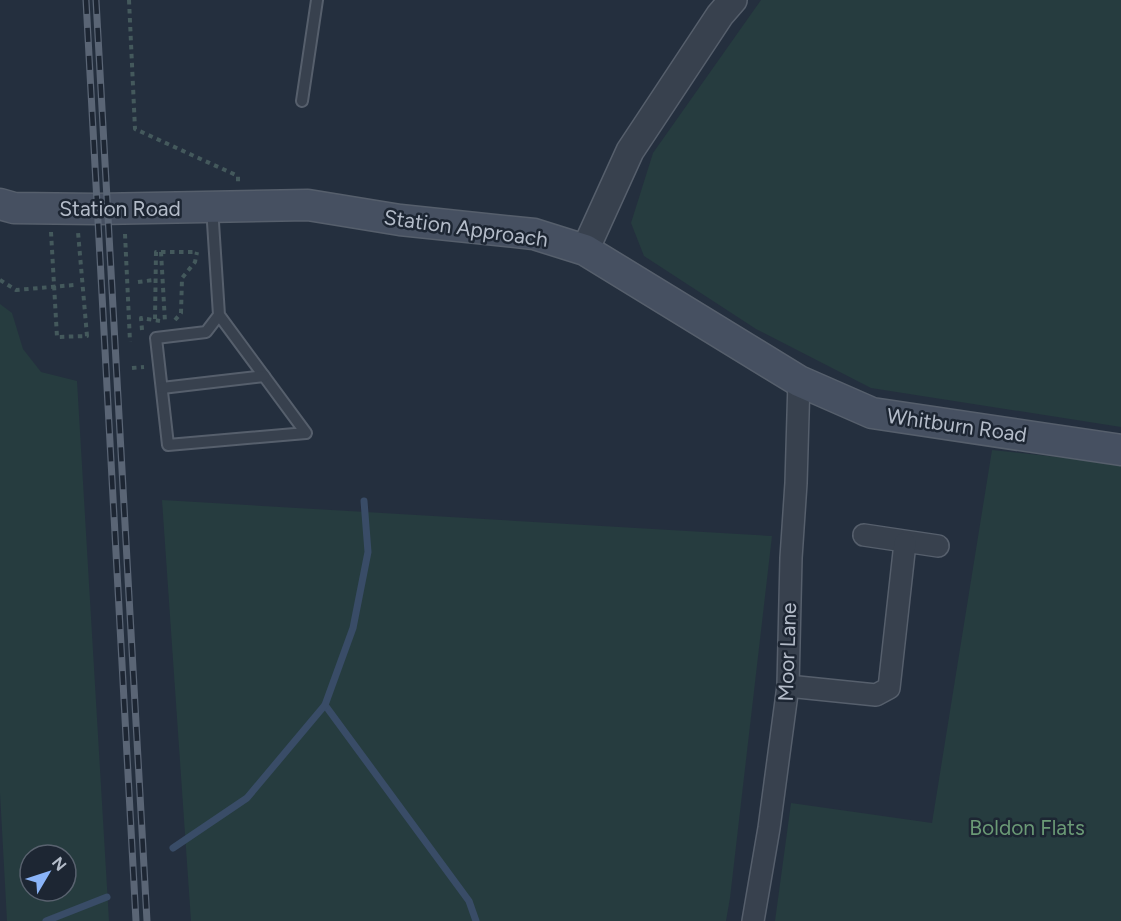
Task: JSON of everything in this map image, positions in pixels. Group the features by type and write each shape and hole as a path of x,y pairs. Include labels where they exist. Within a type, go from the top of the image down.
{"main road":[{"name":"Station Road","path":"0,204 14,208 226,207"},
{"name":"Station Approach","path":"226,207 308,205 400,220 534,234 585,249 799,381"},
{"name":"Whitburn Road","path":"799,381 872,413 1121,450"}],"street":[{"path":"585,249 630,152 720,15 733,0"},
{"name":"Moor Lane","path":"753,921 769,828 788,686 799,381"},
{"path":"864,535 905,543 938,546"},
{"path":"788,686 876,695 889,688 905,543"}],"lane":[{"path":"302,101 317,0"},
{"path":"219,315 306,433 168,445 156,338 206,332 219,315 226,207"},
{"path":"162,388 264,376"}],"path":[{"path":"129,0 135,129 238,176 226,207"},
{"path":"125,227 130,342"},
{"path":"51,230 57,337 87,336 78,228 69,229"},
{"path":"41,231 60,230"},
{"path":"141,318 155,319 165,323 172,322 181,313 182,278 195,262 196,244"},
{"path":"155,319 156,252 197,252"},
{"path":"161,252 165,323"},
{"path":"0,280 16,290 74,285"},
{"path":"138,282 154,280"}],"green space":[{"path":"761,0 1121,0 1121,427 871,388 756,329 644,256 631,223 653,153"},
{"path":"0,304 12,313 23,349 41,372 77,381 109,921 7,921 0,793"},
{"name":"Boldon Flats","path":"992,450 1121,464 1121,921 775,921 791,803 932,823"},
{"path":"162,500 772,536 726,921 191,921"}],"waterway":[{"path":"173,848 247,798 325,705 353,628 368,552 364,501"},
{"path":"325,705 469,901 476,921"},
{"path":"46,921 107,897"}],"railway":[{"path":"86,0 136,921"},
{"path":"96,0 147,921"}]}
